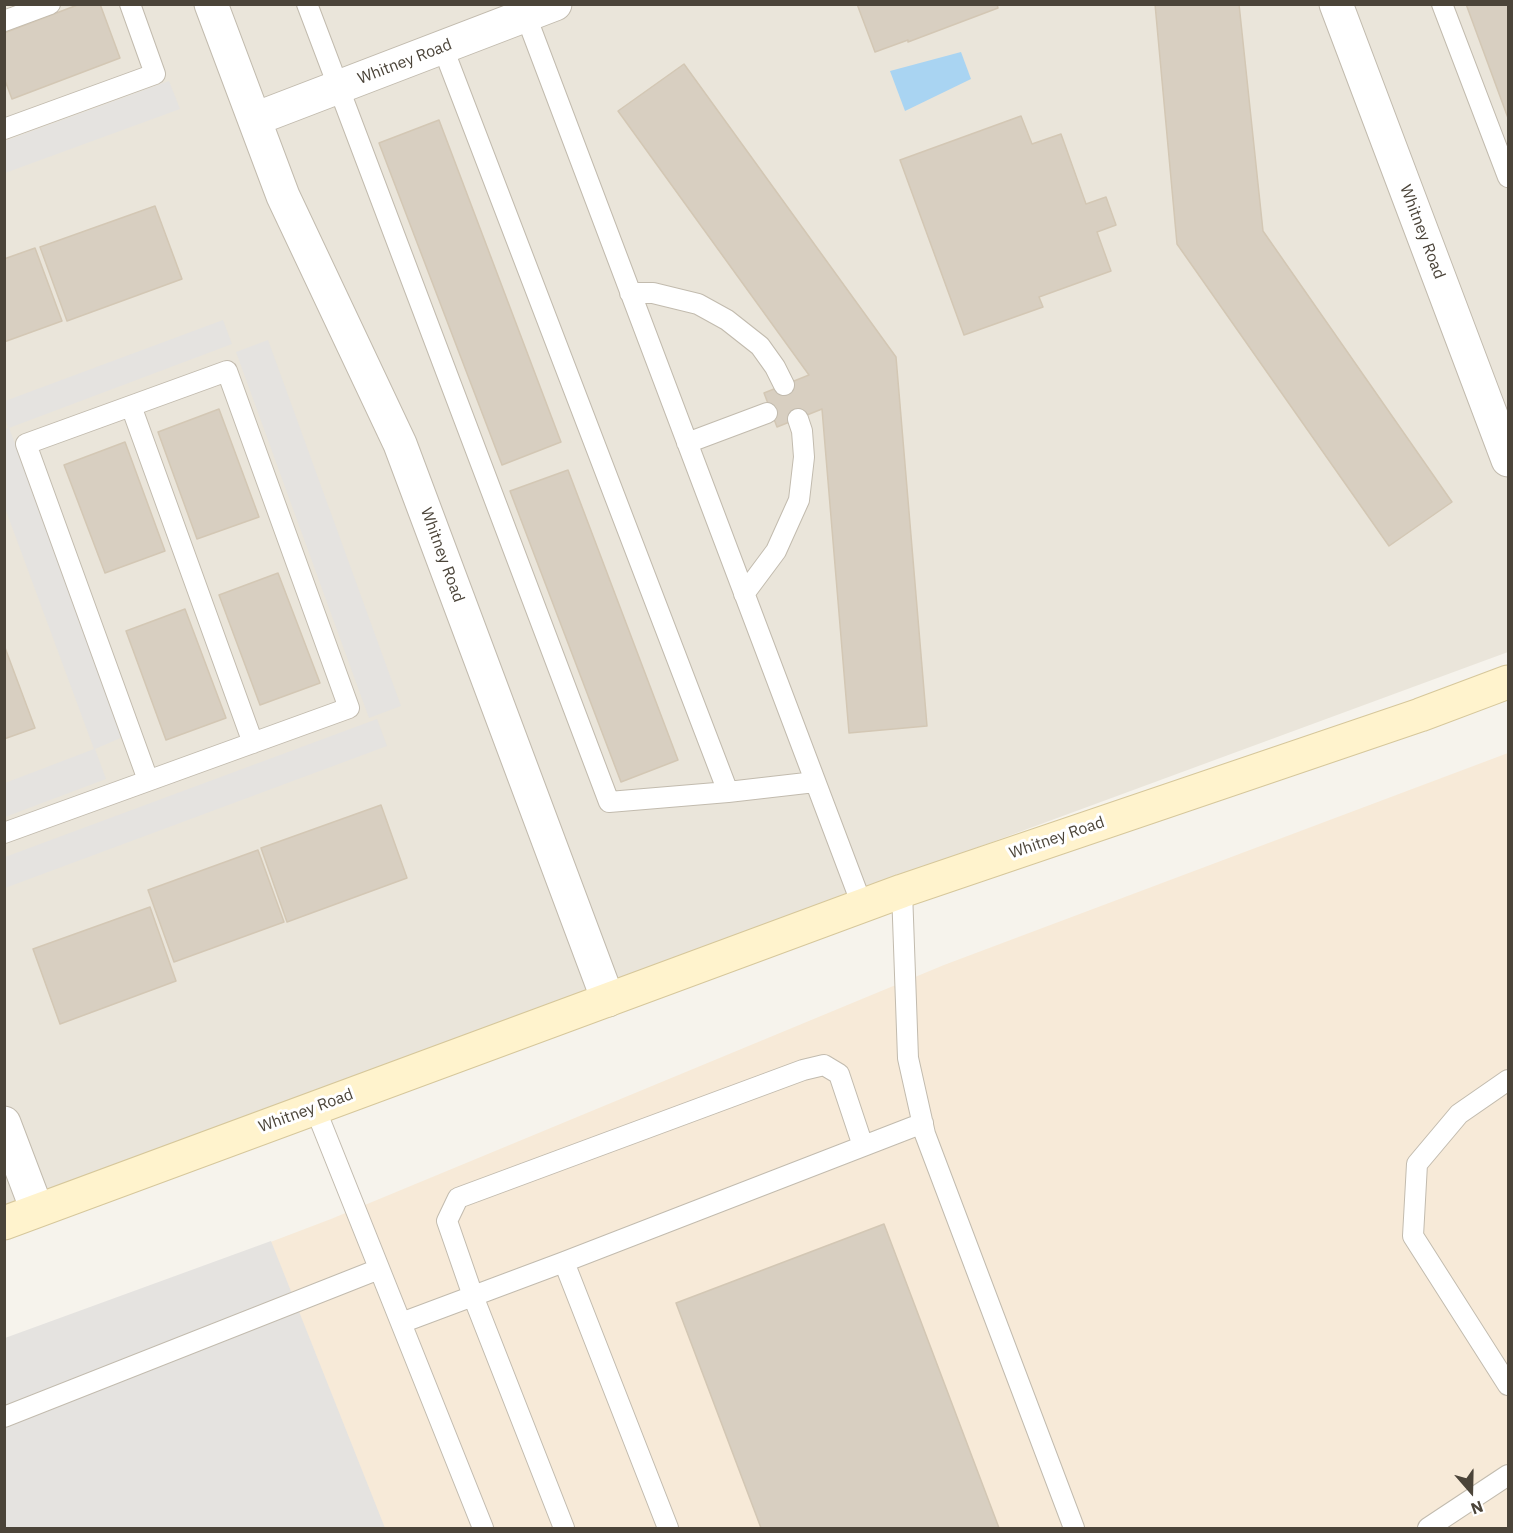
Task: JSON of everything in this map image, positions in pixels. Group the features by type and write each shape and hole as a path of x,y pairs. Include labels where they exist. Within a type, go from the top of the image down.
{"street":[{"name":"Whitney Road","path":"211,4 283,196 400,444 608,1000"},
{"name":"Whitney Road","path":"1336,4 1507,452"},
{"name":"Whitney Road","path":"255,119 540,10"},
{"name":"Whitney Road","path":"4,1223 902,891 1420,715 1509,682"},
{"path":"4,1122 38,1210"}],"lane":[{"path":"4,21 50,4"},
{"path":"4,129 154,74 130,4"},
{"path":"307,4 609,802 814,782"},
{"path":"1442,4 1509,177"},
{"path":"540,10 630,293 862,906"},
{"path":"443,48 728,792"},
{"path":"630,293 653,293 698,304 727,320 760,346 784,385"},
{"path":"4,832 349,708 227,371 26,444 148,780"},
{"path":"131,406 253,743"},
{"path":"687,442 767,413"},
{"path":"744,594 776,551 800,500 804,458 802,431 798,419"},
{"path":"902,891 908,1058 922,1123 1074,1528"},
{"path":"564,1528 473,1296 447,1221 458,1198 803,1070 825,1065 839,1074 864,1146"},
{"path":"1509,1080 1459,1114 1417,1164 1413,1236 1509,1385"},
{"path":"315,1108 483,1528"},
{"path":"401,1323 922,1123"},
{"path":"564,1262 668,1528"},
{"path":"4,1417 379,1269"},
{"path":"1428,1528 1509,1475"}],"shaded area":[{"path":"5,5 1508,5 1508,652 555,1003 5,1210"},
{"path":"169,81 180,109 5,173 5,141"},
{"path":"223,320 232,344 9,428 125,736 95,749 106,779 5,817 5,783 94,749 5,508 4,429 8,428 5,418 5,401"},
{"path":"268,340 401,706 369,718 236,352"},
{"path":"377,719 387,746 5,888 5,857"},
{"path":"1508,753 1508,1528 5,1528 5,1343 331,1219 944,965"},
{"path":"271,1241 385,1528 5,1528 5,1338"}],"water":[{"path":"961,52 971,79 905,111 890,71"}],"building":[{"path":"80,4 100,4 120,58 12,99 4,78 4,33"},
{"path":"857,4 997,4 998,8 875,52"},
{"path":"1155,4 1239,4 1263,231 1452,502 1389,546 1177,244"},
{"path":"1466,4 1508,4 1508,118"},
{"path":"684,64 896,357 927,726 849,733 822,409 777,427 764,393 809,375 618,111"},
{"path":"1021,116 1032,144 1061,134 1086,204 1106,197 1116,225 1097,232 1111,271 1039,297 1043,307 964,335 900,160"},
{"path":"439,120 561,442 502,465 379,143"},
{"path":"155,206 182,279 67,321 40,247"},
{"path":"35,248 62,321 4,342 4,259"},
{"path":"219,409 259,517 197,539 158,432"},
{"path":"125,442 165,551 105,573 64,465"},
{"path":"568,470 678,760 621,782 510,491"},
{"path":"278,573 320,683 260,705 219,595"},
{"path":"185,609 226,718 166,740 126,631"},
{"path":"4,645 35,728 4,739"},
{"path":"381,805 407,878 287,922 261,848"},
{"path":"258,850 284,922 174,962 148,890"},
{"path":"150,907 176,981 60,1024 33,949"},
{"path":"884,1224 999,1528 761,1528 676,1303"}]}
